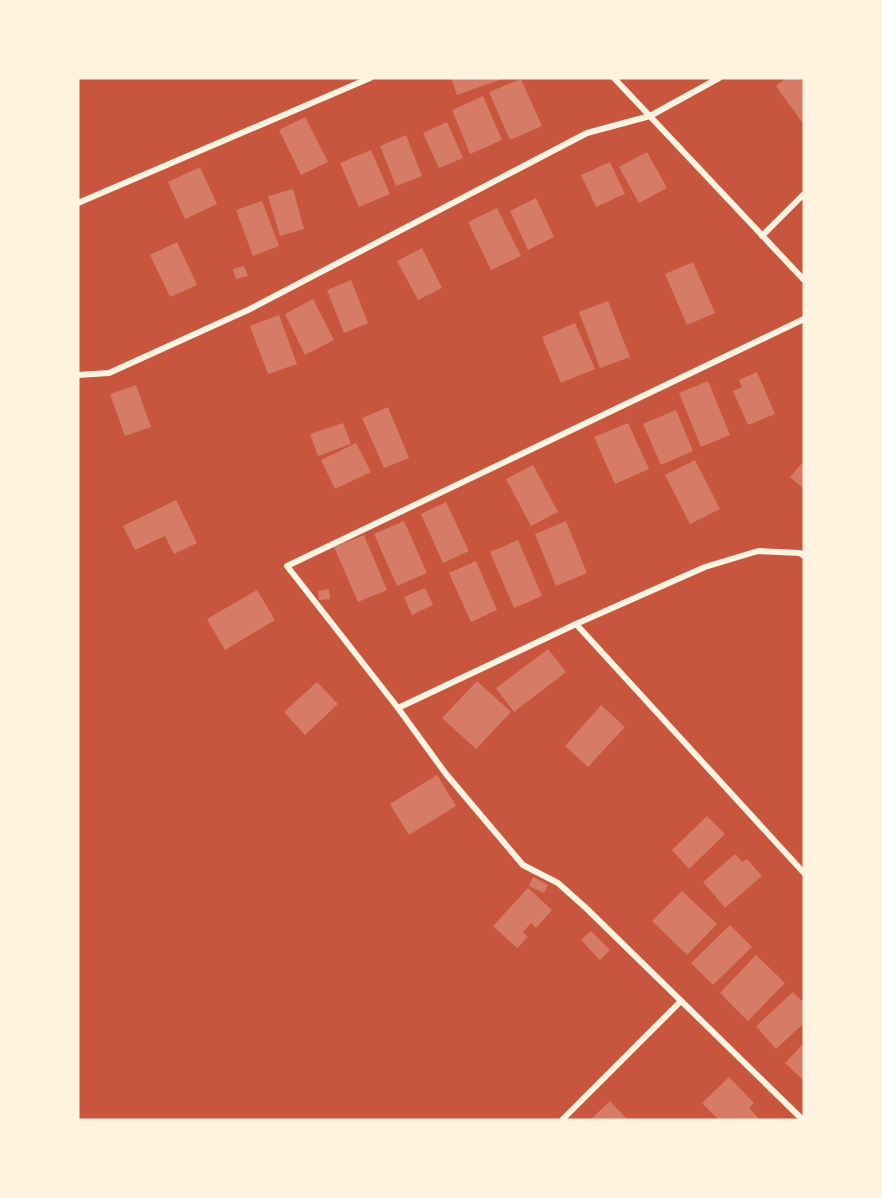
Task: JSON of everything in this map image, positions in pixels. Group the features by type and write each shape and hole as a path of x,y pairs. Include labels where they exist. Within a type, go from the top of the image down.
{"street":[{"path":"78,203 370,78"},
{"path":"614,78 804,280"},
{"path":"78,375 109,373 248,310 587,134 650,116 719,78"},
{"path":"762,236 804,194"},
{"path":"803,1120 558,883 523,865 446,774 398,708 287,566 804,319"},
{"path":"398,708 576,624 705,567 758,551 800,553 804,556"},
{"path":"576,624 804,873"},
{"path":"562,1120 681,1001"}],"building":[{"path":"451,78 505,78 457,95"},
{"path":"786,78 800,78 804,83 804,125 776,86"},
{"path":"521,79 542,126 510,140 489,92"},
{"path":"483,96 502,140 470,154 452,110"},
{"path":"305,117 328,162 301,175 279,130"},
{"path":"447,122 463,158 439,168 423,133"},
{"path":"406,135 422,176 396,186 380,146"},
{"path":"371,150 390,194 359,207 340,163"},
{"path":"647,152 667,188 639,203 619,167"},
{"path":"610,162 625,194 596,207 581,175"},
{"path":"200,167 217,204 185,219 168,182"},
{"path":"293,189 304,229 280,236 268,196"},
{"path":"536,198 554,237 528,250 510,211"},
{"path":"262,201 279,246 253,256 236,210"},
{"path":"497,208 521,256 491,270 468,222"},
{"path":"177,242 197,285 170,297 150,255"},
{"path":"422,248 442,288 418,300 397,261"},
{"path":"693,262 715,313 687,325 665,274"},
{"path":"244,266 248,276 236,279 233,269"},
{"path":"351,280 368,323 344,333 327,290"},
{"path":"313,299 334,340 305,355 285,314"},
{"path":"608,301 630,357 600,368 579,312"},
{"path":"279,315 297,364 268,374 250,326"},
{"path":"575,323 595,369 561,383 542,337"},
{"path":"757,372 775,414 748,425 733,391 742,387 739,380"},
{"path":"708,381 730,435 701,447 679,393"},
{"path":"136,385 151,427 125,436 110,394"},
{"path":"388,407 409,458 384,468 362,418"},
{"path":"676,410 693,451 661,465 643,424"},
{"path":"343,423 351,444 318,456 310,434"},
{"path":"628,423 649,469 615,484 594,437"},
{"path":"356,443 371,472 335,489 321,460"},
{"path":"695,460 720,509 690,524 665,475"},
{"path":"804,461 804,489 790,477"},
{"path":"533,465 558,512 531,526 506,479"},
{"path":"176,500 197,543 174,554 165,536 135,550 123,526"},
{"path":"446,502 469,551 443,563 421,514"},
{"path":"404,521 427,573 397,586 374,534"},
{"path":"566,521 587,573 556,586 535,534"},
{"path":"364,535 387,590 358,602 334,547"},
{"path":"518,540 542,596 514,608 490,552"},
{"path":"476,561 497,610 471,622 449,573"},
{"path":"425,588 433,605 412,615 404,597"},
{"path":"329,589 330,599 319,600 318,591"},
{"path":"257,590 275,620 225,650 207,619"},
{"path":"548,649 566,672 514,712 496,688"},
{"path":"477,681 511,712 476,749 442,718"},
{"path":"317,682 338,704 305,735 284,712"},
{"path":"601,705 625,727 588,767 565,746"},
{"path":"437,775 456,806 409,835 390,804"},
{"path":"707,816 725,834 689,869 672,850"},
{"path":"735,854 742,862 747,859 762,876 725,908 703,882"},
{"path":"533,877 548,885 544,893 529,886"},
{"path":"528,888 552,910 536,928 531,923 523,932 528,937 517,948 493,926"},
{"path":"682,891 717,924 687,955 652,921"},
{"path":"730,925 752,947 713,985 691,963"},
{"path":"591,931 610,950 600,960 581,940"},
{"path":"756,955 785,983 748,1021 720,993"},
{"path":"793,992 804,1003 804,1023 776,1049 756,1026"},
{"path":"804,1043 804,1081 785,1063"},
{"path":"729,1077 754,1103 749,1108 760,1120 719,1120 702,1103"},
{"path":"610,1101 628,1120 590,1120"}]}
